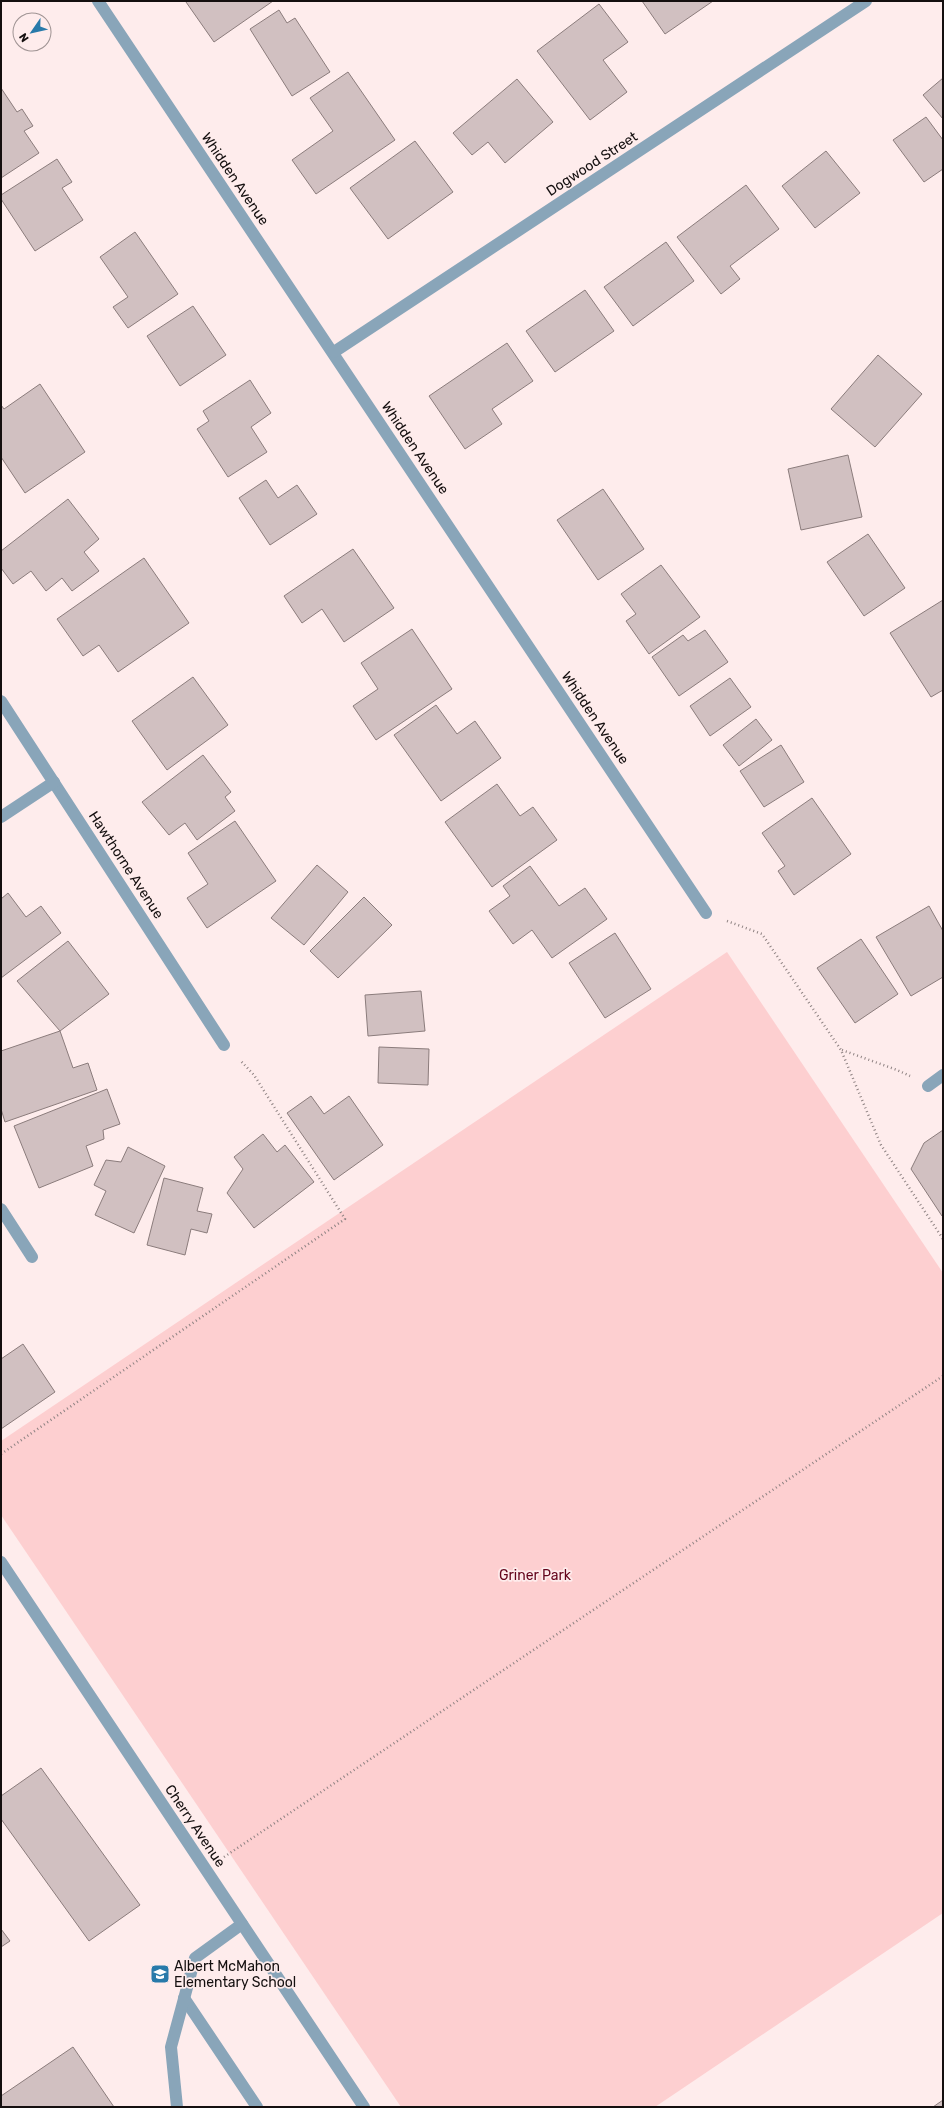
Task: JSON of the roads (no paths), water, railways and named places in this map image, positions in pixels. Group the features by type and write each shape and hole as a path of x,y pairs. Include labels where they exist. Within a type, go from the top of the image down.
{"street":[{"name":"Whidden Avenue","path":"98,1 334,352 706,913"},
{"name":"Dogwood Street","path":"334,352 866,1"},
{"name":"Hawthorne Avenue","path":"1,702 224,1045"},
{"path":"1,817 54,782"},
{"path":"928,1086 943,1075"},
{"path":"1,1209 32,1257"},
{"name":"Cherry Avenue","path":"1,1562 364,2107"},
{"path":"177,2107 171,2046 195,1958 242,1924"},
{"path":"184,1998 257,2107"}],"place":[{"name":"Albert McMahon Elementary School","path":"160,1974"}],"park label":[{"name":"Griner Park","path":"535,1575"}]}
